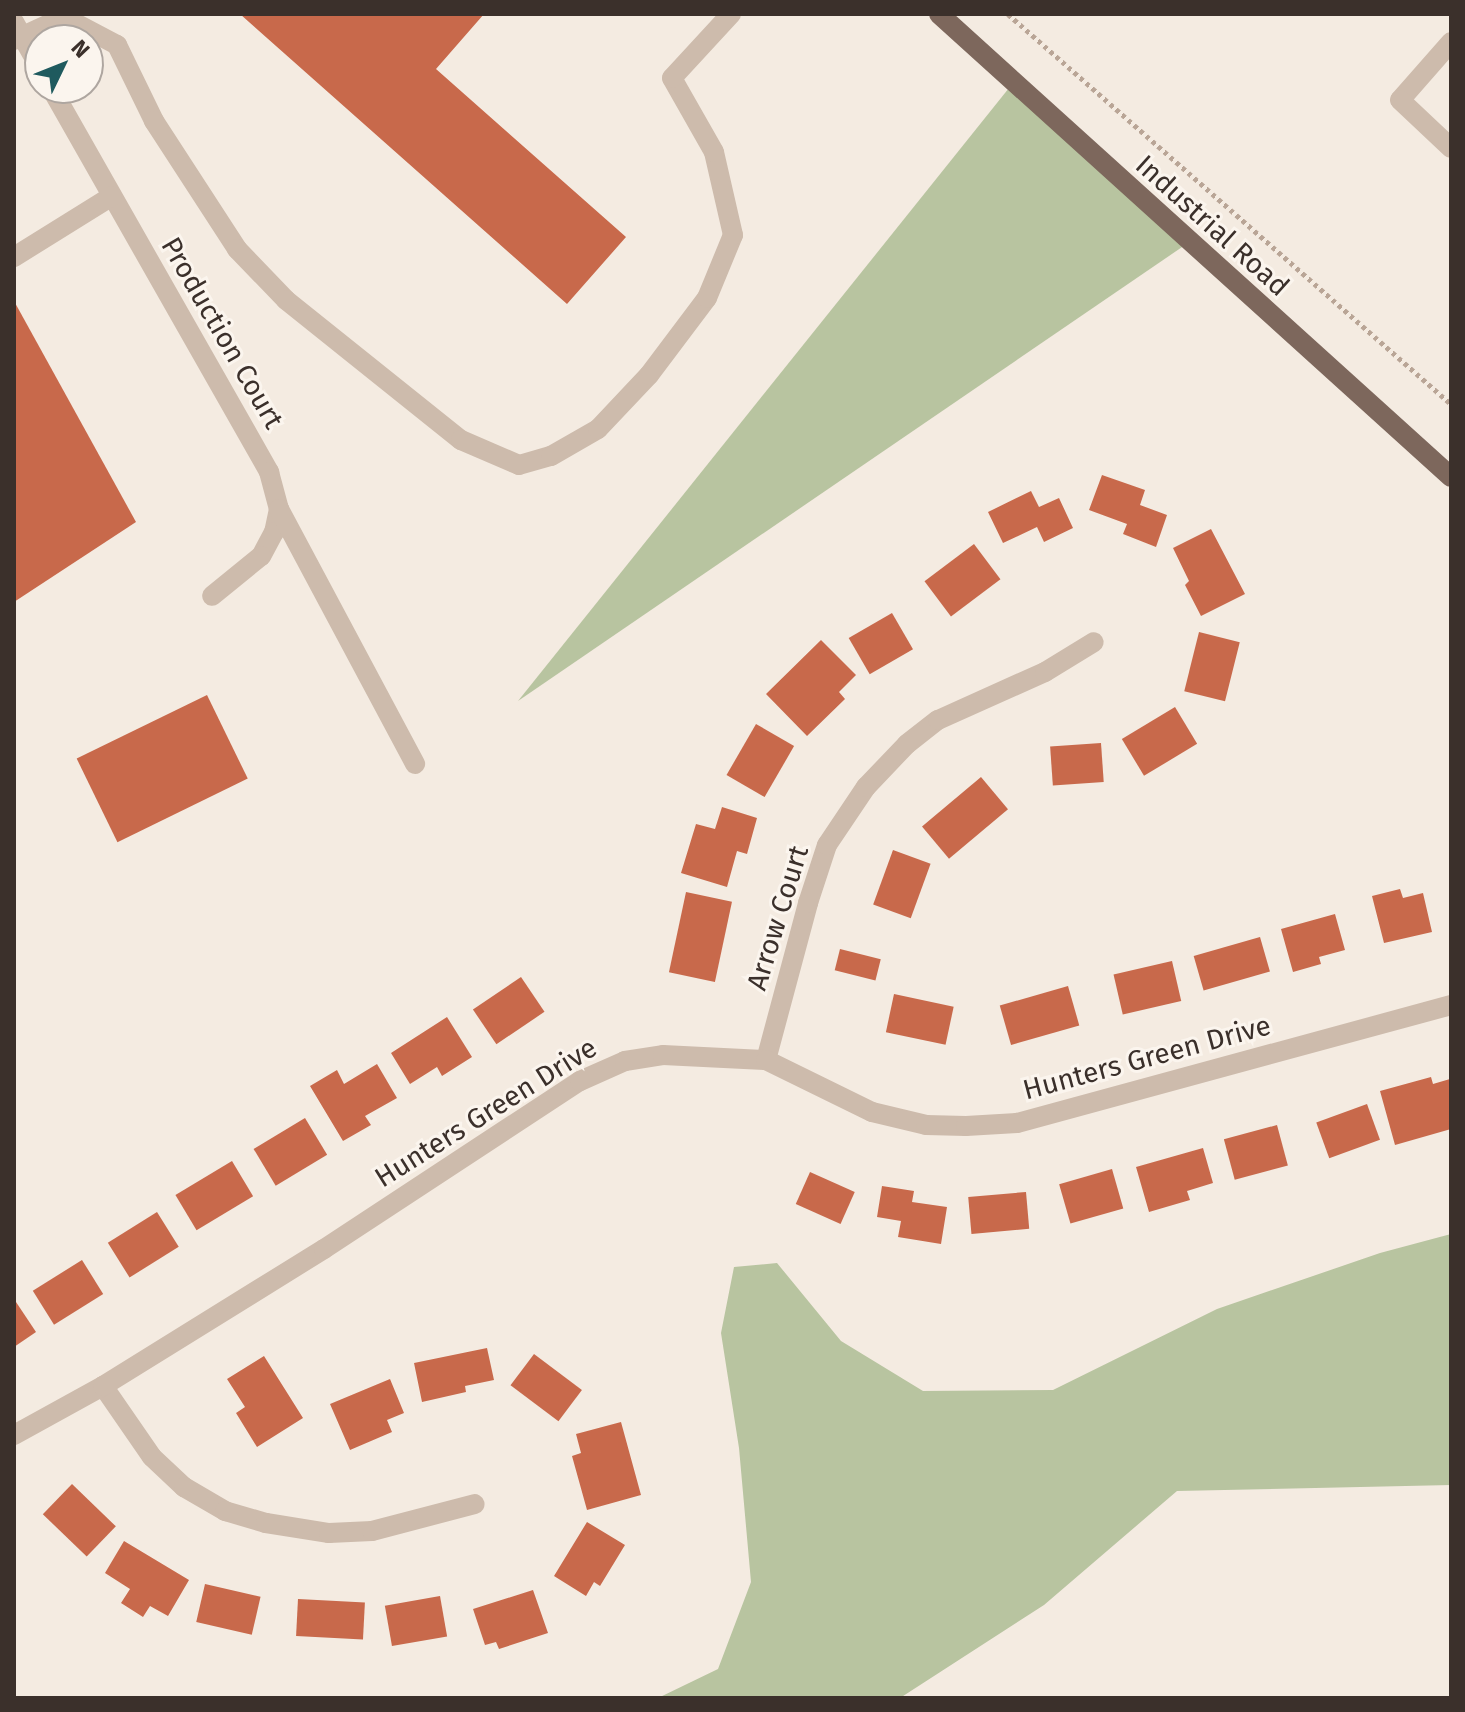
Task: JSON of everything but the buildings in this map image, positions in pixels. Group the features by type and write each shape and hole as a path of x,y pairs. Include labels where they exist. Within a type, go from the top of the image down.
{"main road":[{"name":"Industrial Road","path":"939,14 1451,477"}],"street":[{"path":"17,33 64,17 117,45 154,121 237,249 286,300 461,440 519,465 551,456 598,429 649,375 707,298 733,235 714,152 672,78 731,14"},
{"path":"1451,42 1400,100 1451,148"},
{"name":"Production Court","path":"60,104 269,472 279,509 415,764"},
{"path":"14,257 112,196"},
{"path":"212,596 261,556 274,532 279,509"},
{"name":"Arrow Court","path":"766,1060 808,903 827,845 866,787 907,744 938,720 1045,672 1094,642"},
{"name":"Hunters Green Drive","path":"14,1435 103,1386 324,1249 580,1081 625,1061 663,1055 766,1060 872,1112 926,1125 1017,1123 1451,1005"},
{"path":"103,1386 152,1457 184,1487 225,1511 266,1523 329,1533 372,1531 475,1504"}],"path":[{"path":"1008,14 1451,404"}],"green space":[{"path":"1013,83 1188,243 518,701"},
{"path":"1451,1234 1451,1485 1177,1491 1044,1605 900,1698 658,1698 718,1669 751,1582 739,1448 721,1333 734,1267 777,1263 841,1341 923,1391 1053,1390 1217,1309 1380,1253"}]}
